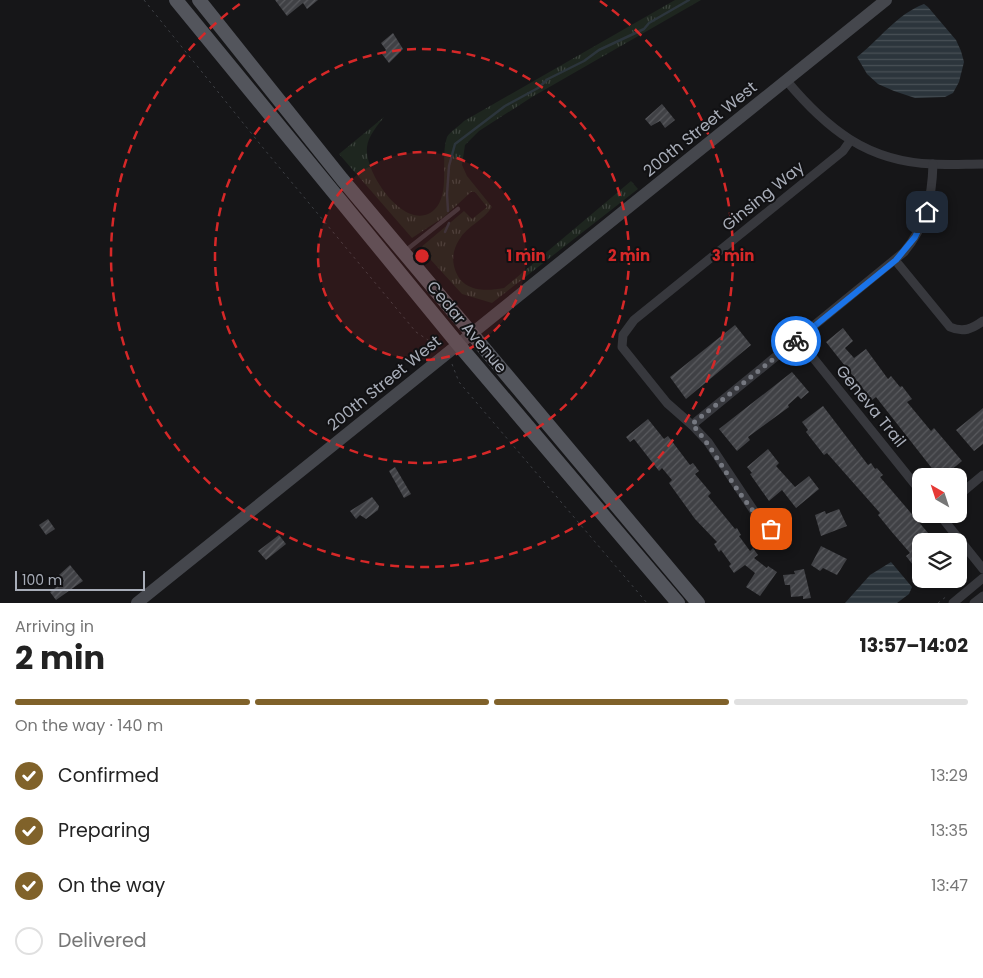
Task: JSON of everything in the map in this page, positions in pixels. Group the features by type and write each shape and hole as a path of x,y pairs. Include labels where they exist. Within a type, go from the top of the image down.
{"main road":[{"name":"Cedar Avenue","path":"176,0 458,344 678,603"},
{"name":"Cedar Avenue","path":"198,0 404,252 698,603"}],"street":[{"name":"200th Street West","path":"137,603 886,0"},
{"path":"786,80 817,115 850,141 888,157 933,164 983,164"},
{"name":"Ginsing Way","path":"788,537 771,529 756,514 708,442 692,424 667,402 626,352 622,340 625,330 634,320 842,150 850,141"},
{"path":"692,424 896,260 915,237 927,212 931,197 933,164"},
{"path":"896,260 950,327 956,330 968,330 983,322"},
{"name":"Geneva Trail","path":"798,339 912,481"},
{"path":"968,488 983,475"},
{"path":"946,523 983,569"},
{"path":"953,603 983,578"},
{"path":"974,603 983,596"}],"lane":[{"path":"404,252 458,209"}],"path":[{"path":"144,0 264,149 416,332 446,354 459,382 647,603"}],"green space":[{"path":"675,0 701,0 532,97 479,131 465,145 462,165 467,176 492,207 485,216 462,235 454,253 453,263 457,274 461,281 473,288 488,290 504,288 631,181 638,189 492,303 462,294 420,248 464,211 472,219 487,207 475,192 471,192 444,217 412,238 339,154 384,117 369,139 367,147 368,157 378,183 397,205 408,213 419,216 430,213 437,207 441,198 445,146 447,137 452,131 464,121"}],"shaded area":[{"path":"924,4 956,40 964,62 959,82 953,93 945,97 915,98 878,84 867,74 857,57 905,14"},
{"path":"891,562 912,587 909,594 897,603 845,603 870,575"}],"building":[{"path":"275,0 318,0 307,9 303,3 287,16"},
{"path":"393,33 403,49 389,63 382,54 386,50 381,43"},
{"path":"662,104 675,120 665,128 660,121 651,126 645,119"},
{"path":"735,325 751,345 686,399 670,377"},
{"path":"843,328 853,341 845,348 854,358 866,349 888,379 891,376 900,387 902,386 912,399 907,402 931,431 934,428 962,461 954,468 932,468 876,397 872,400 826,342"},
{"path":"792,372 809,392 801,399 798,396 788,405 789,407 748,437 750,440 737,451 719,429"},
{"path":"823,406 868,465 871,463 883,475 880,477 912,514 912,523 920,523 928,533 912,533 912,564 906,556 910,553 878,515 880,513 827,453 824,455 806,432 808,430 802,422"},
{"path":"983,408 983,444 974,451 956,430"},
{"path":"648,419 664,439 668,436 690,465 693,463 699,471 695,474 711,493 708,496 735,529 737,528 741,535 739,536 750,551 753,548 758,555 754,558 767,568 768,566 777,572 760,596 746,587 755,573 745,565 734,573 729,566 731,564 714,544 717,542 695,519 669,483 672,480 662,468 659,471 634,439 630,442 626,437"},
{"path":"768,449 779,463 776,466 795,487 809,476 819,489 796,508 782,490 769,501 750,474 752,473 747,467"},
{"path":"395,467 411,494 404,498 389,471"},
{"path":"372,497 379,506 378,510 366,519 360,515 356,519 350,511"},
{"path":"839,509 847,526 821,536 815,515 825,511 826,514"},
{"path":"48,519 55,529 46,535 39,525"},
{"path":"279,535 286,544 266,560 258,551"},
{"path":"821,546 847,559 837,575 823,568 820,571 811,565"},
{"path":"70,565 83,581 56,600 50,592 64,581 59,575"},
{"path":"804,569 811,598 803,599 803,596 791,597 790,585 785,585 783,575 795,574 794,571"}],"waterway":[{"path":"448,211 449,166 455,144 505,106 538,88 548,79 584,61 599,50 644,29 649,23 689,0"},
{"path":"445,232 449,223"}],"way so far":[{"path":"771,529 746,501 708,442 692,424 796,341"}],"route":[{"path":"796,341 896,260 915,237 927,212"}]}
